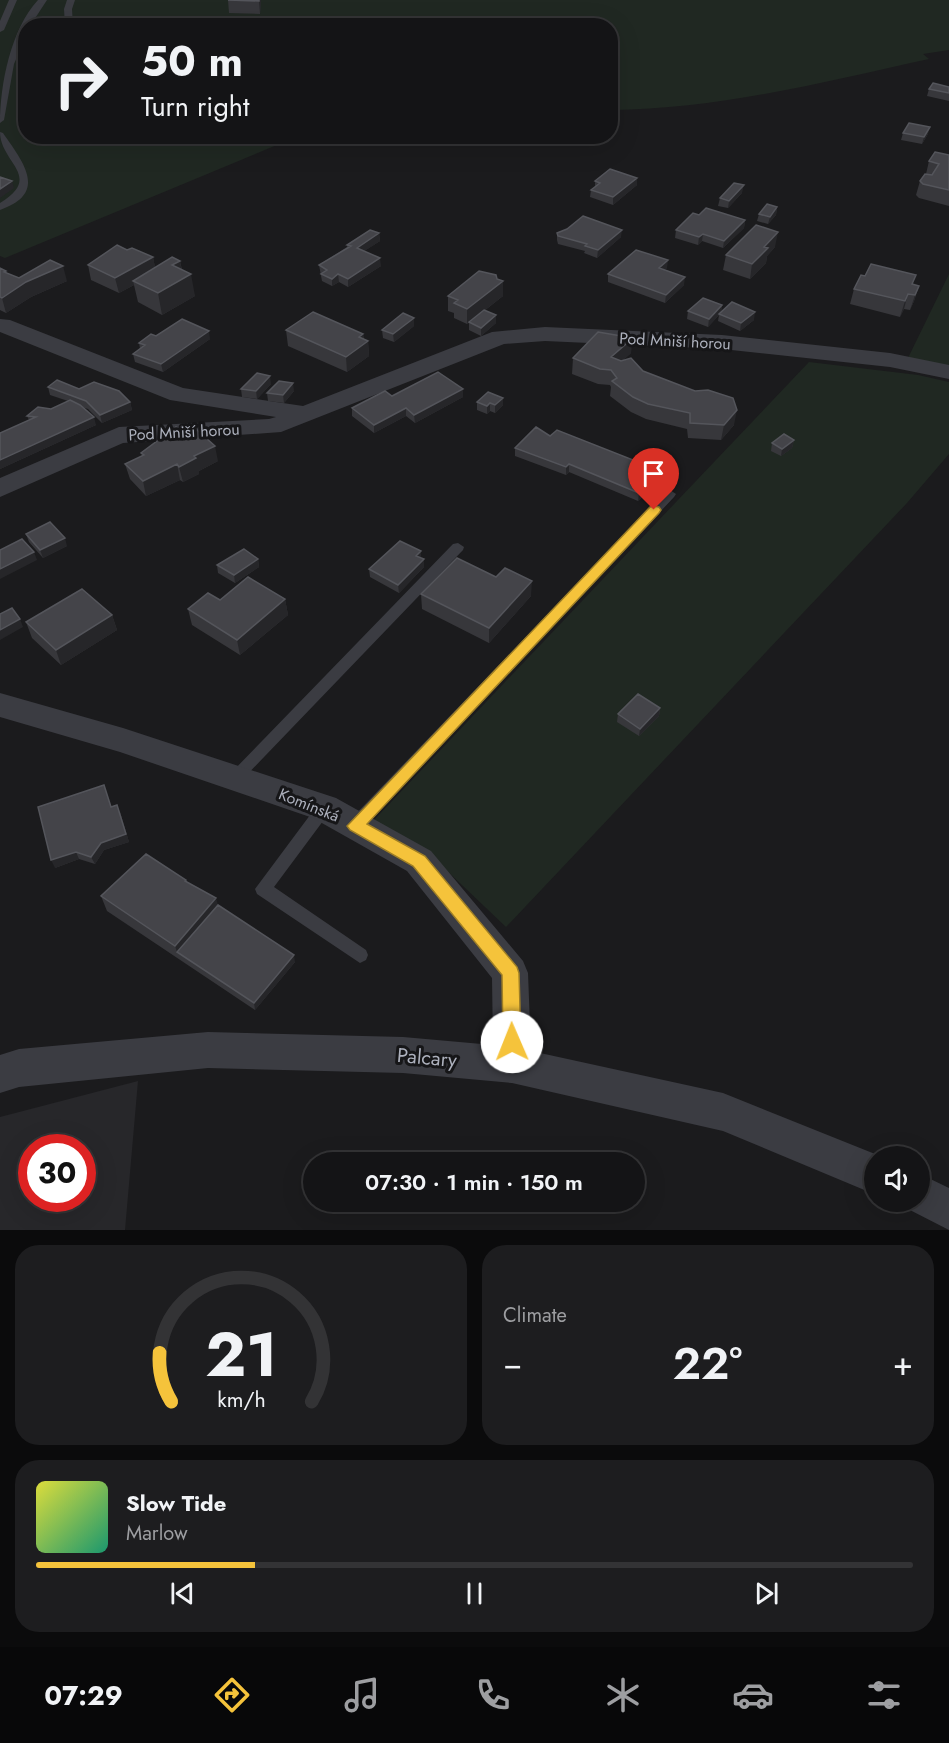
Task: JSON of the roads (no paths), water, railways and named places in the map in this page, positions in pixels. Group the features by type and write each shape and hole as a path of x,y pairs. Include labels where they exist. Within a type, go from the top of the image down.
{"street":[{"name":"Pod Mniší horou","path":"2,325 178,395 306,414"},
{"name":"Pod Mniší horou","path":"0,489 119,435 272,427 500,338 545,334 722,342 890,360 949,372"},
{"name":"Komínská","path":"0,705 123,740 324,808 419,861 510,973 512,1065"},
{"name":"Palcary","path":"0,1074 19,1068 208,1050 403,1055 512,1065 723,1112 864,1170"},
{"path":"930,1200 949,1210"}],"lane":[{"path":"0,30 13,0"},
{"path":"31,18 43,0"},
{"path":"69,18 71,0"},
{"path":"0,120 10,64 18,45"},
{"path":"0,135 25,176 25,184 21,193 0,207"},
{"path":"355,826 670,494"},
{"path":"236,778 458,547"},
{"path":"324,808 263,889 360,955"}]}
